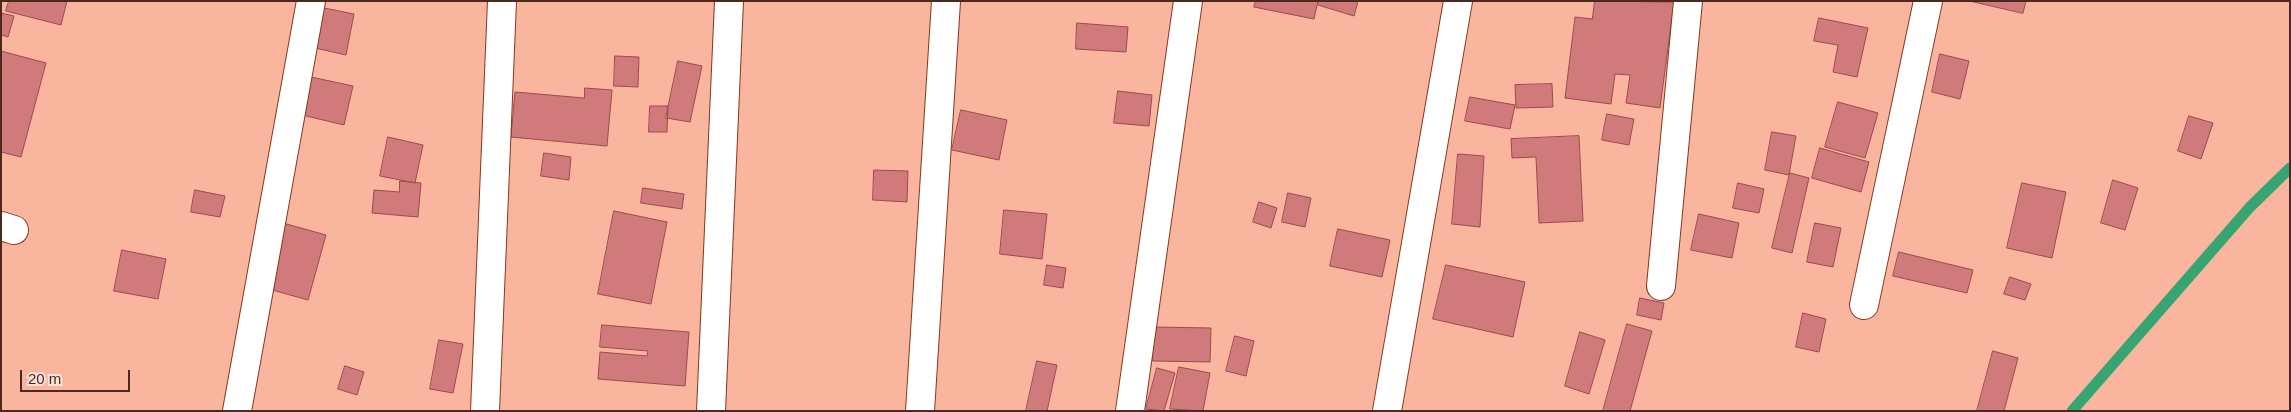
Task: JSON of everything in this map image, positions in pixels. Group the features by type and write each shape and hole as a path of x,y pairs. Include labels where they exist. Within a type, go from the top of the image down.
{"street":[{"path":"237,411 311,1"},
{"path":"484,411 502,1"},
{"path":"711,411 729,1"},
{"path":"920,411 946,1"},
{"path":"1130,411 1188,1"},
{"path":"1387,411 1458,1"},
{"path":"1661,286 1688,1"},
{"path":"1864,306 1928,1"}],"building":[{"path":"9,1 67,1 61,25 6,11"},
{"path":"1256,1 1318,1 1314,19 1254,7"},
{"path":"1319,1 1358,1 1354,16 1318,5"},
{"path":"1595,1 1674,2 1660,108 1626,103 1630,75 1615,74 1611,104 1565,98 1575,17 1592,19"},
{"path":"1970,1 2026,1 2023,13"},
{"path":"324,8 354,14 346,55 315,48"},
{"path":"1,13 14,16 8,37 1,35"},
{"path":"1819,18 1868,28 1857,77 1833,72 1838,45 1814,41"},
{"path":"1077,23 1128,27 1126,52 1076,49"},
{"path":"1,51 46,63 21,157 1,152"},
{"path":"1940,54 1969,61 1960,99 1932,92"},
{"path":"615,56 639,57 638,87 614,86"},
{"path":"678,61 702,66 690,122 666,118"},
{"path":"311,77 353,86 344,125 302,115"},
{"path":"1552,84 1553,107 1516,108 1515,85"},
{"path":"585,88 612,90 607,146 511,137 515,92 584,98"},
{"path":"1118,91 1152,95 1149,126 1114,123"},
{"path":"1470,97 1515,105 1510,129 1465,121"},
{"path":"1838,102 1878,113 1865,158 1825,147"},
{"path":"650,106 668,106 667,132 649,132"},
{"path":"961,110 1007,120 999,160 952,150"},
{"path":"1607,114 1634,119 1629,145 1602,140"},
{"path":"2189,116 2213,123 2201,159 2178,151"},
{"path":"1772,132 1796,136 1789,175 1765,170"},
{"path":"1579,136 1583,221 1539,223 1536,157 1512,158 1511,139"},
{"path":"388,137 423,145 415,183 380,176"},
{"path":"1820,148 1869,162 1861,192 1812,178"},
{"path":"544,153 571,157 569,180 541,176"},
{"path":"1458,154 1484,156 1480,227 1452,224"},
{"path":"874,170 908,171 907,202 873,200"},
{"path":"1790,173 1809,178 1792,253 1772,248"},
{"path":"2113,180 2138,188 2125,230 2101,223"},
{"path":"400,181 421,183 418,217 372,213 374,190 399,192"},
{"path":"1738,183 1764,189 1759,213 1733,208"},
{"path":"2022,183 2066,192 2052,258 2007,248"},
{"path":"643,188 684,194 682,209 641,203"},
{"path":"195,190 225,196 220,217 191,212"},
{"path":"1288,193 1311,198 1305,227 1282,222"},
{"path":"1259,202 1277,208 1271,228 1253,222"},
{"path":"1004,210 1047,214 1042,259 1000,254"},
{"path":"614,211 667,222 651,304 598,294"},
{"path":"1699,214 1739,223 1732,258 1691,250"},
{"path":"283,223 326,235 308,300 265,288"},
{"path":"1815,223 1841,228 1833,267 1807,262"},
{"path":"1338,229 1390,240 1382,277 1330,266"},
{"path":"122,250 166,259 158,299 114,291"},
{"path":"1899,252 1973,270 1967,293 1893,276"},
{"path":"1047,265 1066,268 1063,288 1044,285"},
{"path":"1446,265 1525,282 1513,337 1433,319"},
{"path":"2010,277 2031,284 2025,300 2004,294"},
{"path":"1640,298 1664,303 1661,320 1637,315"},
{"path":"1803,313 1826,319 1819,352 1796,347"},
{"path":"1627,324 1652,331 1630,411 1603,411"},
{"path":"602,325 689,332 685,386 598,379 600,352 647,356 648,351 600,347"},
{"path":"1154,327 1211,328 1210,362 1153,361"},
{"path":"1580,332 1605,340 1589,394 1565,386"},
{"path":"1235,336 1254,341 1246,376 1226,371"},
{"path":"439,340 463,344 453,393 430,389"},
{"path":"1993,351 2018,358 2004,411 1977,411"},
{"path":"1037,361 1057,365 1047,411 1026,411"},
{"path":"345,366 364,372 357,395 338,389"},
{"path":"1179,367 1210,373 1203,411 1170,409"},
{"path":"1157,368 1175,373 1164,411 1146,409"}],"waterway":[{"path":"2072,411 2250,207 2290,168"}]}
